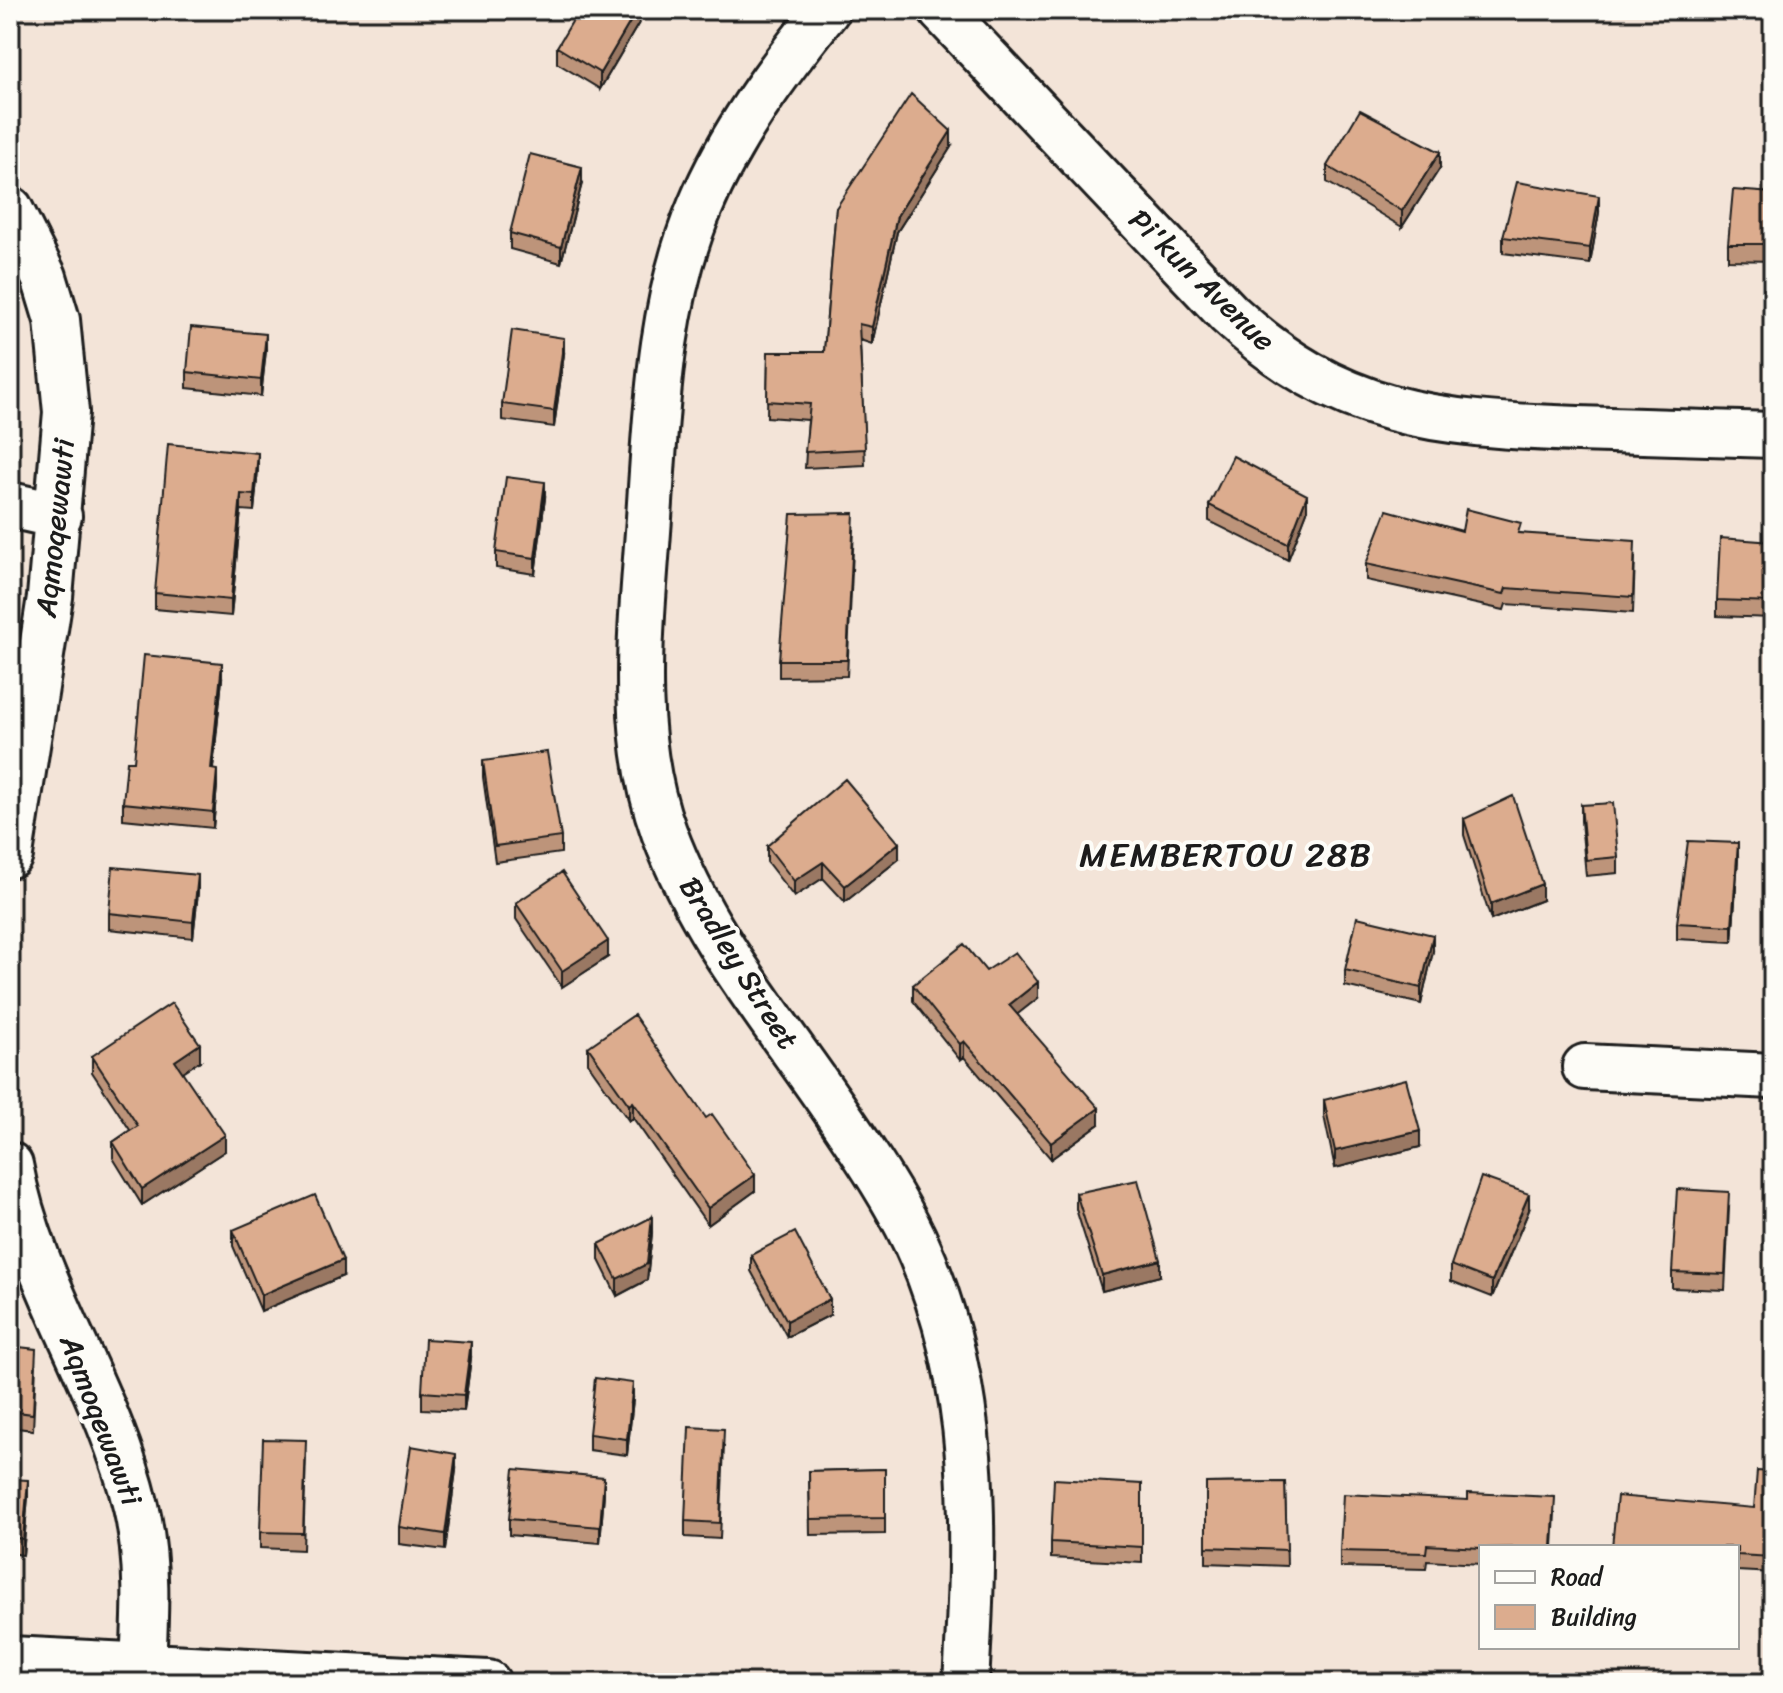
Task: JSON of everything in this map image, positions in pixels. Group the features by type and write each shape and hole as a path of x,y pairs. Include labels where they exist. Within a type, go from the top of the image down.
{"street":[{"name":"Bradley Street","path":"827,10 733,139 699,208 677,280 657,407 640,688 645,744 662,828 690,895 728,958 880,1179 913,1238 943,1311 959,1373 968,1435 972,1580 966,1683"},
{"name":"Pi'kun Avenue","path":"941,10 1229,314 1255,338 1309,376 1369,402 1447,421 1773,435"},
{"name":"Aqmoqewawti","path":"10,209 44,277 61,350 66,412 59,516 10,855"},
{"path":"10,505 59,516"},
{"path":"1585,1067 1773,1076"},
{"name":"Aqmoqewawti","path":"10,1165 29,1239 92,1382 136,1507 147,1586 142,1674"},
{"path":"10,1659 142,1674 488,1683"}],"building":[{"path":"579,10 637,10 600,73 557,47"},
{"path":"911,94 951,131 897,216 872,327 859,324 865,449 805,452 810,404 767,401 768,352 824,352 836,208"},
{"path":"1360,110 1440,152 1402,211 1327,166"},
{"path":"530,154 582,167 561,247 510,233"},
{"path":"1517,182 1599,196 1590,248 1503,237"},
{"path":"1733,190 1773,193 1773,244 1728,244"},
{"path":"191,327 266,334 261,380 187,372"},
{"path":"512,330 564,338 554,411 502,404"},
{"path":"168,444 258,453 254,495 241,494 231,600 155,593"},
{"path":"1233,456 1307,495 1288,544 1209,505"},
{"path":"506,477 545,482 535,558 496,552"},
{"path":"1466,509 1521,523 1518,533 1635,541 1633,597 1506,588 1504,594 1366,564 1387,510 1462,531"},
{"path":"854,513 847,660 779,660 791,514"},
{"path":"1720,538 1773,542 1773,602 1717,600"},
{"path":"144,655 222,663 211,769 217,770 213,812 123,803 127,761 134,761"},
{"path":"547,752 561,837 495,846 483,761"},
{"path":"845,779 899,843 845,886 823,862 794,881 767,846"},
{"path":"1513,796 1542,884 1491,904 1464,819"},
{"path":"1613,803 1618,857 1586,860 1581,805"},
{"path":"1688,841 1738,843 1732,926 1677,923"},
{"path":"113,867 198,875 193,922 109,913"},
{"path":"562,872 608,941 562,971 516,903"},
{"path":"1357,917 1433,935 1421,988 1345,970"},
{"path":"964,944 986,971 1015,952 1038,982 1009,1005 1099,1108 1051,1143 964,1041 960,1044 913,985"},
{"path":"172,1003 200,1044 175,1061 225,1135 142,1189 113,1142 138,1126 92,1056"},
{"path":"634,1015 706,1118 712,1114 755,1175 708,1208 633,1102 629,1105 588,1047"},
{"path":"1406,1079 1420,1131 1335,1151 1324,1100"},
{"path":"1481,1177 1529,1194 1492,1281 1451,1265"},
{"path":"1138,1180 1160,1260 1102,1275 1076,1193"},
{"path":"1677,1189 1729,1192 1725,1274 1672,1272"},
{"path":"315,1195 343,1260 261,1295 233,1230"},
{"path":"652,1217 647,1264 617,1279 599,1244"},
{"path":"795,1232 830,1299 787,1321 751,1255"},
{"path":"425,1339 471,1342 464,1395 422,1392"},
{"path":"10,1346 36,1349 33,1414 10,1411"},
{"path":"595,1378 633,1383 627,1439 589,1434"},
{"path":"689,1427 724,1429 720,1523 685,1521"},
{"path":"263,1439 306,1440 303,1533 260,1532"},
{"path":"411,1446 456,1454 445,1534 399,1527"},
{"path":"514,1469 604,1477 600,1527 509,1519"},
{"path":"885,1469 885,1518 810,1519 809,1471"},
{"path":"1757,1471 1773,1472 1773,1557 1739,1555 1739,1545 1612,1545 1617,1496 1754,1508"},
{"path":"10,1479 28,1480 23,1539 10,1537"},
{"path":"1054,1479 1142,1484 1142,1547 1051,1542"},
{"path":"1285,1482 1287,1550 1206,1547 1206,1483"},
{"path":"1468,1493 1555,1497 1552,1545 1479,1545 1479,1548 1427,1545 1426,1553 1340,1551 1343,1494 1468,1500"}],"district":[{"name":"MEMBERTOU 28B","path":"1226,855"}]}
